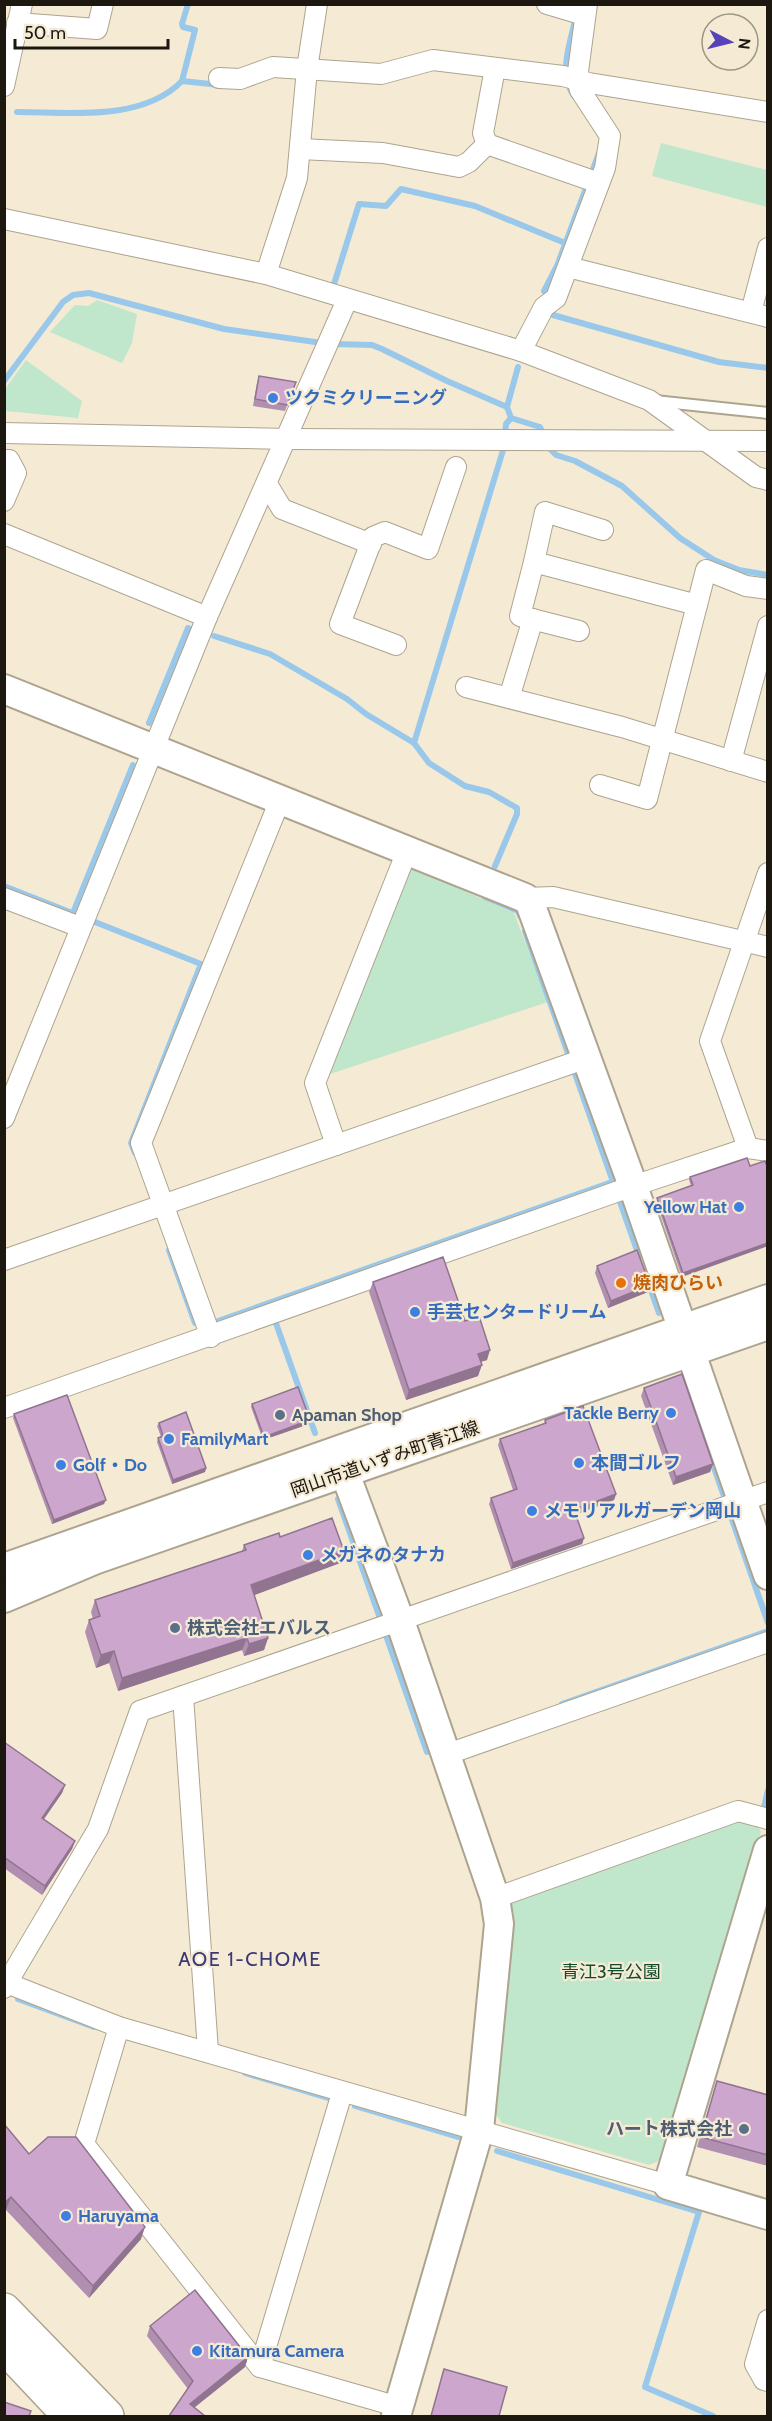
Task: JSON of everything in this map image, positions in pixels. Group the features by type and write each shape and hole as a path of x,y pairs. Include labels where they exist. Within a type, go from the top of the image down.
{"highway":[{"path":"4,2310 107,2416"},
{"path":"4,2346 70,2416"}],"street":[{"path":"4,86 20,14 97,29 103,4"},
{"path":"266,274 297,178 307,73 317,4"},
{"path":"521,351 540,313 556,298 568,267 593,181 605,168 610,136 570,78 581,11 547,4"},
{"path":"219,78 240,79 273,67 307,73 381,74 433,60 494,73 570,78 768,112"},
{"path":"487,144 483,133 494,73"},
{"path":"300,149 383,153 459,167 469,162 487,144"},
{"path":"487,144 593,181"},
{"path":"4,219 266,274 521,351 649,400 756,477 768,480"},
{"path":"568,267 759,314 768,248"},
{"path":"4,1118 207,617 288,439 347,300"},
{"path":"4,433 288,439 505,438 707,443 768,441"},
{"path":"4,460 9,460 15,473 4,501"},
{"path":"396,645 340,624 373,537 385,532 428,549 456,467"},
{"path":"267,484 282,509 370,544"},
{"path":"579,631 520,616 545,512 603,530"},
{"path":"4,534 207,617"},
{"path":"534,562 697,605"},
{"path":"600,785 647,799 706,570 747,586 768,588"},
{"path":"509,698 533,620"},
{"path":"731,761 768,626"},
{"path":"466,687 662,740 768,772"},
{"path":"4,689 525,898 549,896 768,947"},
{"path":"211,1337 158,1207 141,1143 280,800"},
{"path":"336,1145 315,1083 407,851"},
{"path":"748,1148 710,1041 768,873"},
{"path":"4,898 83,921"},
{"path":"525,898 534,910 577,1061 622,1190 687,1340 768,1575"},
{"path":"4,1260 577,1061"},
{"path":"4,1408 211,1337 622,1190 748,1148 768,1151"},
{"name":"岡山市道いずみ町青江線","path":"8,1575 341,1462 687,1340 768,1299"},
{"name":"岡山市道いずみ町青江線","path":"687,1340 768,1325"},
{"path":"119,2027 84,2144 260,2367 397,2412 479,2130 499,1924 495,1898 443,1750 389,1624 341,1462"},
{"path":"741,1501 140,1711 98,1829 5,1985 119,2027 768,2215"},
{"path":"443,1750 768,1642"},
{"path":"183,1696 208,2051"},
{"path":"495,1898 738,1811 768,1820"},
{"path":"668,2186 768,1850"},
{"path":"260,2367 342,2093"},
{"path":"768,2320 755,2364 764,2380 768,2381"}],"lane":[{"path":"649,400 768,413"}],"green space":[{"path":"661,143 767,170 767,207 652,176"},
{"path":"97,300 137,314 132,343 122,363 50,332 75,305 88,306"},
{"path":"26,360 82,401 78,418 5,411 5,389"},
{"path":"413,868 514,913 548,1002 324,1076 406,872"},
{"name":"青江3号公園","path":"738,1818 754,1821 761,1831 661,2160 649,2165 502,2123 494,2112 513,1913 510,1903"}],"building":[{"name":"ツクミクリーニング","path":"259,376 296,382 287,405 255,399"},
{"path":"747,1158 750,1166 765,1161 768,1169 768,1243 683,1273 657,1198 693,1185 690,1177"},
{"path":"637,1250 650,1285 611,1301 597,1266"},
{"path":"443,1257 465,1321 479,1316 490,1350 478,1354 482,1365 409,1390 373,1282"},
{"path":"682,1374 713,1464 676,1477 644,1388"},
{"path":"298,1387 310,1420 264,1437 252,1404"},
{"path":"67,1395 106,1500 54,1520 14,1414"},
{"path":"583,1406 616,1494 574,1510 584,1538 513,1563 491,1498 517,1489 500,1439 546,1423 545,1420"},
{"path":"186,1412 206,1468 173,1480 158,1438 163,1436 159,1423"},
{"path":"332,1518 344,1551 251,1585 268,1638 249,1644 247,1638 122,1678 114,1651 101,1655 89,1620 100,1616 95,1600 246,1550 244,1545 279,1533 280,1537"},
{"path":"4,1742 65,1785 42,1818 75,1841 45,1886 4,1857"},
{"path":"717,2081 768,2095 768,2155 701,2137"},
{"path":"4,2124 29,2154 48,2137 76,2137 145,2227 93,2286 11,2197 4,2203"},
{"path":"195,2290 248,2357 190,2404 205,2416 169,2416 193,2381 150,2326"},
{"path":"444,2369 507,2387 499,2416 431,2416"},
{"path":"4,2402 31,2411 29,2416 4,2416"}],"waterway":[{"path":"182,81 195,30 183,27 182,24 188,4"},
{"path":"574,96 569,87 566,68 576,17"},
{"path":"17,112 104,112 147,103 166,94 182,81 220,85"},
{"path":"544,291 557,266 599,153"},
{"path":"334,284 359,204 386,206 401,189 475,206 565,243"},
{"path":"4,381 63,302 73,295 89,293 224,329 322,343"},
{"path":"553,315 719,362 768,368"},
{"path":"333,344 372,345 507,407"},
{"path":"414,743 504,447 506,424 511,418 507,407 518,367"},
{"path":"511,418 540,427 549,448 556,455 575,461 622,486 680,538 714,560 739,570 768,575"},
{"path":"149,723 188,628 191,629"},
{"path":"214,636 270,654 347,699 366,714 414,743 429,763 465,786 489,792 517,808 517,814 495,866"},
{"path":"73,913 133,765"},
{"path":"4,886 201,964 131,1143 135,1153"},
{"path":"485,897 518,911 520,916"},
{"path":"525,931 639,1256"},
{"path":"218,1321 612,1182"},
{"path":"169,1250 195,1323"},
{"path":"647,1279 659,1313"},
{"path":"273,1315 315,1433"},
{"path":"711,1459 768,1623"},
{"path":"338,1499 427,1752 436,1748"},
{"path":"562,1704 768,1631"},
{"path":"764,1807 768,1790"},
{"path":"18,1999 94,2027"},
{"path":"245,2073 328,2098"},
{"path":"355,2106 458,2137"},
{"path":"497,2151 699,2212 645,2387 713,2416"}],"place":[{"name":"ツクミクリーニング","path":"273,398"},
{"name":"Yellow Hat","path":"739,1207"},
{"name":"焼肉ひらい","path":"621,1283"},
{"name":"手芸センタードリーム","path":"415,1312"},
{"name":"Tackle Berry","path":"671,1413"},
{"name":"Apaman Shop","path":"280,1415"},
{"name":"FamilyMart","path":"169,1439"},
{"name":"本間ゴルフ","path":"579,1463"},
{"name":"Golf・Do","path":"61,1465"},
{"name":"メモリアルガーデン岡山","path":"532,1511"},
{"name":"メガネのタナカ","path":"308,1555"},
{"name":"株式会社エバルス","path":"175,1628"},
{"name":"ハート株式会社","path":"744,2129"},
{"name":"Haruyama","path":"66,2216"},
{"name":"Kitamura Camera","path":"197,2351"}],"district":[{"name":"AOE 1-CHOME","path":"250,1959"}]}
